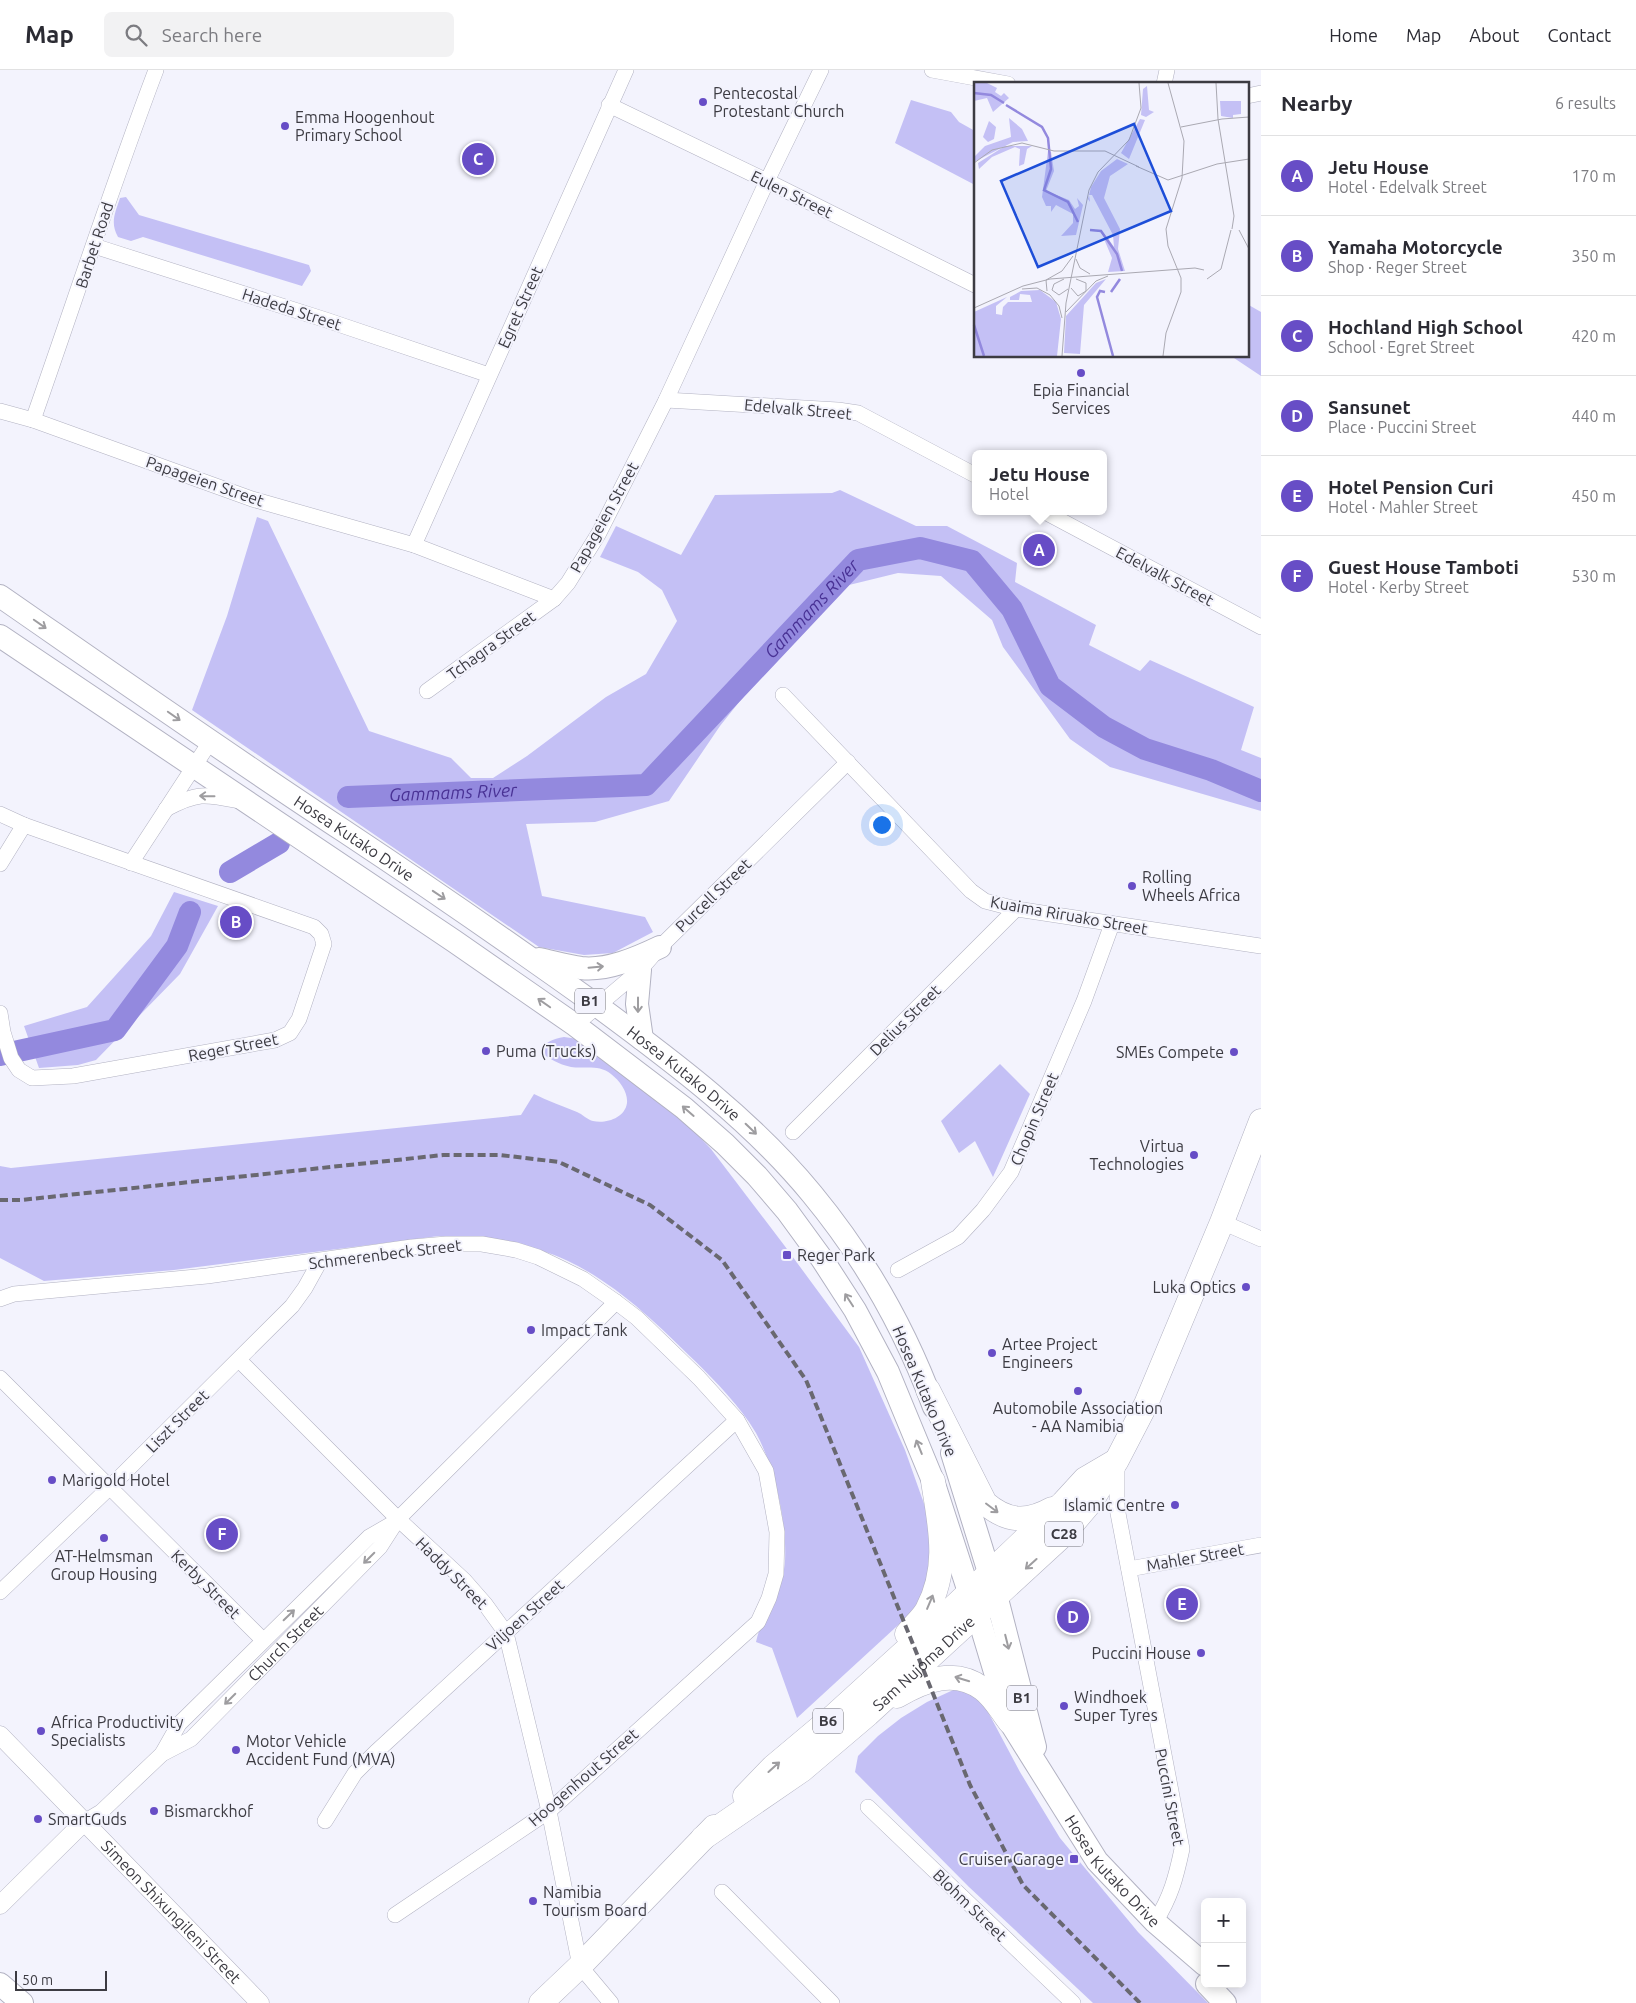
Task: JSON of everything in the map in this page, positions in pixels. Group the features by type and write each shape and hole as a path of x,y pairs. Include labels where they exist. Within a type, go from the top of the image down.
{"highway":[{"name":"Sam Nujoma Drive","path":"973,1602 996,1595 1062,1536 1090,1503 1118,1460 1151,1393 1222,1222 1261,1121"},
{"path":"928,1390 985,1503 997,1513 1013,1518 1026,1519 1038,1517 1063,1503"},
{"name":"Sam Nujoma Drive","path":"541,2003 580,1966 703,1838 802,1770 862,1705 973,1602 989,1573 1063,1503 1085,1479 1118,1460"},
{"path":"862,1705 926,1611 936,1589 943,1552 933,1481"},
{"path":"862,1705 944,1676 957,1677 985,1690 1010,1722"}],"main road":[{"name":"Hosea Kutako Drive","path":"0,596 210,742 531,957 642,1039 725,1104 811,1193 851,1245 887,1304 928,1390 955,1462 996,1595 1032,1738 1057,1798"},
{"name":"Hosea Kutako Drive","path":"0,636 454,941 575,1025 684,1108 725,1144 757,1176 787,1211 822,1259 855,1310 888,1372 933,1481 1010,1722 1097,1862 1155,1922 1201,1962"},
{"path":"531,957 582,968 598,967 627,960 660,947"},
{"path":"640,970 638,1004 642,1039"},
{"name":"Hosea Kutako Drive","path":"1174,1940 1201,1976"},
{"path":"0,1984 22,2003"},
{"path":"1211,1988 1225,2003"},
{"path":"1229,1988 1243,2003"}],"street":[{"name":"Barbet Road","path":"33,420 94,246 119,166 156,70"},
{"name":"Egret Street","path":"414,545 626,70"},
{"name":"Papageien Street","path":"0,411 33,420 252,499 414,545 554,599 568,583 599,534 666,400 767,181 821,70"},
{"path":"932,70 997,82"},
{"path":"1248,96 1261,93"},
{"name":"Eulen Street","path":"609,105 767,181 974,284"},
{"name":"Hadeda Street","path":"94,246 489,374"},
{"name":"Edelvalk Street","path":"666,400 838,410 858,413 972,473"},
{"name":"Edelvalk Street","path":"1051,515 1261,627"},
{"name":"Tchagra Street","path":"427,692 554,599"},
{"name":"Kuaima Riruako Street","path":"783,694 971,891 985,901 1016,909 1261,946"},
{"path":"131,863 210,742"},
{"name":"Purcell Street","path":"575,1025 640,970 660,947 848,762"},
{"path":"166,810 188,798 201,795 210,795 251,804"},
{"name":"Reger Street","path":"0,814 24,825 314,928 321,934 324,944 299,1019 290,1033 275,1040 73,1076 32,1078 19,1070 11,1058 3,1032 0,1013"},
{"path":"0,864 24,825"},
{"name":"Delius Street","path":"794,1132 1016,909"},
{"name":"Chopin Street","path":"898,1270 958,1237 983,1210 1011,1172 1084,1001 1112,924"},
{"path":"1222,1222 1261,1239"},
{"name":"Schmerenbeck Street","path":"0,1299 14,1294 207,1276 412,1247 446,1244 482,1244 516,1250 538,1257 583,1280 637,1318 699,1378 737,1420 766,1471 777,1532 776,1574 769,1598 758,1622"},
{"name":"Liszt Street","path":"0,1592 109,1488 292,1306 305,1288 320,1261"},
{"name":"Church Street","path":"0,1904 84,1822 101,1812 162,1754 191,1739 380,1547 398,1520 616,1302"},
{"name":"Haddy Street","path":"239,1360 398,1520 464,1580 506,1633 549,1811 580,1966"},
{"name":"Kerby Street","path":"0,1378 263,1640"},
{"name":"Viljoen Street","path":"325,1821 355,1773 423,1707 737,1420"},
{"name":"Puccini Street","path":"1118,1460 1117,1508 1165,1769 1182,1848 1175,1883 1166,1904 1155,1922"},
{"name":"Church Street","path":"162,1754 179,1724 263,1640 369,1537 398,1520"},
{"name":"Mahler Street","path":"1129,1569 1261,1545"},
{"name":"Hoogenhout Street","path":"395,1915 549,1811 758,1622"},
{"name":"Simeon Shixungileni Street","path":"0,1735 260,2003"},
{"name":"Blohm Street","path":"868,1807 1073,2003"},
{"path":"722,1892 832,2003"},
{"path":"580,1966 610,2003"}],"shaded area":[{"path":"911,100 951,112 959,122 974,130 974,184 895,143"},
{"path":"126,197 139,215 309,265 311,271 302,286 143,237 131,241 118,237 114,227 116,208 120,198"},
{"path":"1248,305 1261,312 1261,376 1234,358 1248,358"},
{"path":"840,490 916,526 947,526 1017,563 1015,582 1096,625 1089,645 1140,671 1150,660 1254,707 1241,750 1261,758 1261,811 1110,767 1070,739 1003,647 992,620 941,576 898,573 849,585 767,667 720,726 669,801 595,822 526,824 542,896 645,917 653,932 613,953 584,955 539,947 192,710 227,616 257,517 268,521 369,731 451,758 471,778 493,778 527,756 606,697 646,674 677,621 662,590 638,572 600,557 616,526 681,555 715,495 832,493"},
{"path":"174,892 218,906 180,974 96,1060 78,1065 39,1068 24,1026 87,1007 151,936"},
{"path":"564,1037 578,1039 691,1128 711,1149 784,1245 859,1347 905,1450 933,1529 935,1562 920,1605 797,1718 772,1648 756,1642 763,1621 777,1593 785,1561 782,1513 774,1479 763,1447 743,1413 695,1361 636,1306 603,1281 586,1271 553,1255 521,1246 488,1240 439,1236 174,1270 44,1281 0,1258 0,1166 11,1168 521,1115 534,1094 577,1112 593,1121 604,1122 619,1116 623,1113 627,1099 623,1087 611,1074 602,1069 566,1066 540,1052 549,1042"},
{"path":"1000,1064 1030,1094 993,1177 975,1141 959,1153 941,1121"},
{"path":"962,1686 979,1695 1020,1772 1060,1838 1138,1932 1208,2003 1093,2003 969,1887 855,1772 858,1756 878,1736 901,1718 927,1702"}],"waterway":[{"name":"Gammams River","path":"348,797 646,785 858,560 920,548 972,561 1012,609 1050,686 1104,727 1145,749 1211,770 1261,791"},
{"name":"Gammams River","path":"230,872 279,843"},
{"name":"Gammams River","path":"0,1055 115,1030 177,946 190,912"}],"railway":[{"path":"0,1200 21,1200 443,1155 500,1155 559,1162 650,1205 722,1260 806,1380 970,1785 1023,1885 1140,2003"}],"place":[{"name":"Pentecostal Protestant Church","path":"703,102"},
{"name":"Emma Hoogenhout Primary School","path":"285,126"},
{"name":"Hochland High School","path":"478,159"},
{"name":"Epia Financial Services","path":"1081,373"},
{"name":"Jetu House","path":"1039,550"},
{"name":"Rolling Wheels Africa","path":"1132,886"},
{"name":"Yamaha Motorcycle","path":"236,922"},
{"name":"Puma (Trucks)","path":"486,1051"},
{"name":"SMEs Compete","path":"1234,1052"},
{"name":"Virtua Technologies","path":"1194,1155"},
{"name":"Reger Park","path":"787,1255"},
{"name":"Luka Optics","path":"1246,1287"},
{"name":"Impact Tank","path":"531,1330"},
{"name":"Artee Project Engineers","path":"992,1353"},
{"name":"Automobile Association - AA Namibia","path":"1078,1391"},
{"name":"Marigold Hotel","path":"52,1480"},
{"name":"Islamic Centre","path":"1175,1505"},
{"name":"Guest House Tamboti","path":"222,1534"},
{"name":"AT-Helmsman Group Housing","path":"104,1538"},
{"name":"Hotel Pension Curi","path":"1182,1604"},
{"name":"Sansunet","path":"1073,1617"},
{"name":"Puccini House","path":"1201,1653"},
{"name":"Windhoek Super Tyres","path":"1064,1706"},
{"name":"Africa Productivity Specialists","path":"41,1731"},
{"name":"Motor Vehicle Accident Fund (MVA)","path":"236,1750"},
{"name":"Bismarckhof","path":"154,1811"},
{"name":"SmartGuds","path":"38,1819"},
{"name":"Cruiser Garage","path":"1074,1859"},
{"name":"Namibia Tourism Board","path":"533,1901"}]}
